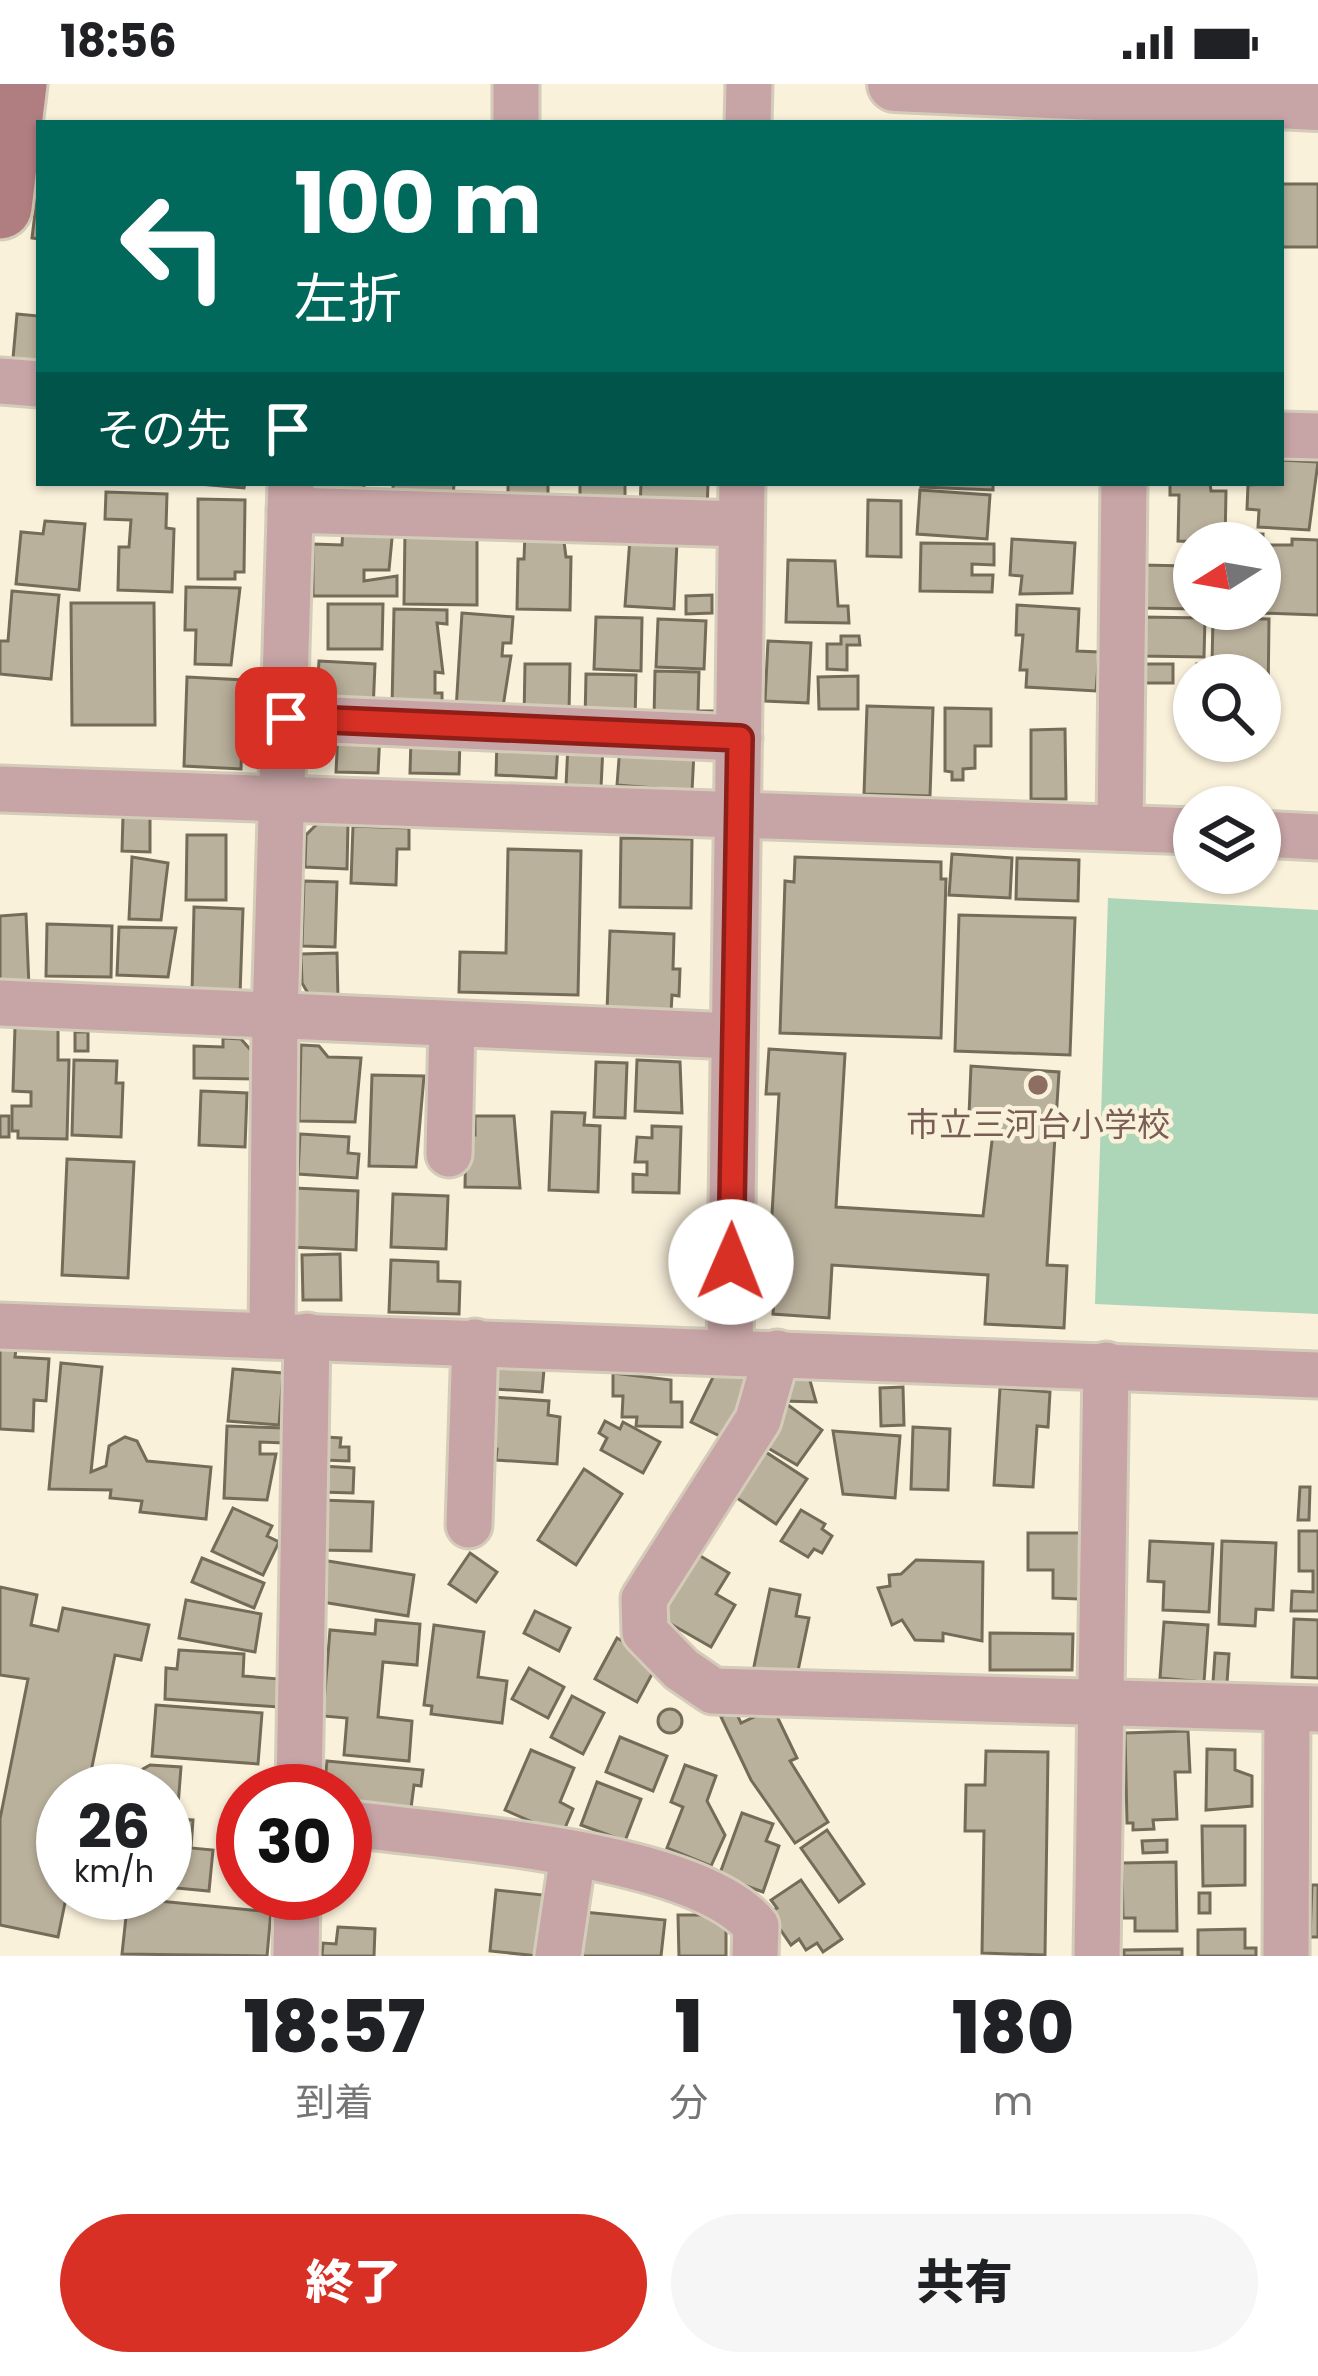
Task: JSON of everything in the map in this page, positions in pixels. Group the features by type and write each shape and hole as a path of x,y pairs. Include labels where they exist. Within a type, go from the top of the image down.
{"main road":[{"path":"0,207 15,84"}],"street":[{"path":"516,84 516,120"},
{"path":"748,84 748,120"},
{"path":"895,84 1131,108 1318,103"},
{"path":"0,381 36,384"},
{"path":"1284,435 1318,436"},
{"path":"1120,828 1124,486"},
{"path":"298,1764 290,1335 275,1018 291,497 741,504 730,1352"},
{"path":"286,718 740,738"},
{"path":"0,789 1173,830"},
{"path":"1281,835 1318,837"},
{"path":"0,1004 733,1036"},
{"path":"449,1154 452,1024"},
{"path":"0,1326 1318,1375"},
{"path":"469,1525 476,1342"},
{"path":"777,1353 758,1420 644,1599 645,1632 681,1669 713,1691 1303,1709 1286,1956"},
{"path":"1097,1956 1106,1365"},
{"path":"372,1827 663,1873 740,1905 756,1925 755,1956"},
{"path":"558,1956 573,1856"},
{"path":"296,1956 297,1920"}],"green space":[{"path":"1108,898 1318,910 1318,1314 1095,1304"}],"building":[{"path":"1284,184 1318,184 1318,247 1284,247"},
{"path":"17,314 36,316 36,372 12,369"},
{"path":"1284,460 1318,462 1309,530 1258,522 1259,510 1247,509 1248,486 1284,486"},
{"path":"310,486 364,486 364,491 309,498"},
{"path":"393,486 454,486 453,500 393,499"},
{"path":"508,486 548,486 548,507 508,500"},
{"path":"580,486 625,486 625,508 580,507"},
{"path":"641,486 708,486 707,512 640,510"},
{"path":"993,486 993,490 921,487"},
{"path":"1170,486 1226,491 1225,522 1178,522 1179,495 1170,495"},
{"path":"920,490 990,495 987,539 917,534"},
{"path":"106,492 167,494 166,528 174,529 172,592 118,590 119,547 129,547 131,520 105,519"},
{"path":"198,499 245,500 244,572 235,572 235,579 198,579"},
{"path":"868,500 901,501 901,557 867,556"},
{"path":"45,521 85,524 79,590 16,584 21,532 43,534"},
{"path":"343,528 393,528 389,570 364,570 364,581 397,576 397,596 313,596 313,544 342,545"},
{"path":"405,531 477,532 477,605 404,604"},
{"path":"525,533 563,534 566,557 571,557 570,610 517,609 518,559 524,559"},
{"path":"630,538 677,541 674,609 625,606"},
{"path":"1012,539 1075,543 1072,593 1020,594 1022,576 1010,575"},
{"path":"1292,539 1318,540 1318,615 1281,614 1281,545 1292,545"},
{"path":"921,543 994,544 994,565 972,564 972,575 993,575 992,592 920,591"},
{"path":"788,560 835,561 838,606 848,606 849,623 786,622"},
{"path":"1143,565 1173,566 1173,609 1142,608"},
{"path":"186,587 240,588 231,665 195,664 196,630 185,630"},
{"path":"12,591 59,595 51,679 0,674 0,641 8,641"},
{"path":"712,595 712,613 686,614 686,596"},
{"path":"71,603 154,603 155,725 72,725"},
{"path":"328,604 383,604 382,649 328,649"},
{"path":"1017,605 1079,609 1077,651 1099,652 1096,691 1026,687 1027,670 1020,670 1023,635 1016,635"},
{"path":"394,609 447,610 447,624 437,623 443,673 435,672 435,693 442,693 442,708 392,707"},
{"path":"462,613 513,617 511,643 503,643 502,656 511,656 502,713 456,710"},
{"path":"596,617 642,618 641,671 594,669"},
{"path":"1142,617 1173,617 1173,630 1205,630 1204,654 1141,656"},
{"path":"658,619 706,621 704,669 656,667"},
{"path":"1213,630 1269,630 1269,654 1212,654"},
{"path":"841,636 859,636 860,645 847,645 847,670 827,669 827,644 841,644"},
{"path":"768,641 811,643 808,703 765,701"},
{"path":"319,661 375,664 373,711 316,708"},
{"path":"525,664 570,664 569,712 524,719"},
{"path":"1140,664 1173,664 1173,683 1140,683"},
{"path":"655,671 699,672 698,711 713,711 713,727 654,718"},
{"path":"586,674 636,675 635,722 585,721"},
{"path":"858,676 858,709 819,709 818,677"},
{"path":"187,677 244,680 241,769 184,766"},
{"path":"867,706 933,708 930,796 864,794"},
{"path":"945,708 991,709 991,746 975,746 975,768 963,769 963,780 952,780 952,772 945,771"},
{"path":"1065,729 1066,799 1031,799 1031,730"},
{"path":"338,731 380,733 378,773 336,772"},
{"path":"411,739 460,740 459,774 410,773"},
{"path":"497,741 558,744 556,778 496,775"},
{"path":"568,744 603,746 601,788 566,786"},
{"path":"620,746 694,752 692,791 617,785"},
{"path":"123,816 150,816 150,852 122,851"},
{"path":"317,824 348,824 347,869 305,867 306,835"},
{"path":"353,826 409,828 409,849 397,849 396,885 351,883"},
{"path":"187,835 226,835 226,900 186,900"},
{"path":"621,838 692,839 691,908 620,907"},
{"path":"508,849 581,851 578,995 459,992 460,952 506,953"},
{"path":"952,854 1012,858 1010,898 949,895"},
{"path":"132,857 168,863 161,920 129,919"},
{"path":"795,857 941,862 941,879 946,879 941,1038 780,1033 785,881 794,882"},
{"path":"1017,858 1079,860 1078,901 1016,899"},
{"path":"304,881 337,882 335,947 302,946"},
{"path":"194,907 243,909 240,995 192,993"},
{"path":"26,914 29,987 0,983 0,916"},
{"path":"959,915 1075,918 1070,1055 955,1051"},
{"path":"47,924 112,926 111,977 46,976"},
{"path":"119,927 176,928 168,977 117,975"},
{"path":"610,931 674,934 673,969 680,969 679,996 672,995 671,1013 607,1011"},
{"path":"337,953 338,999 312,1000 302,983 301,954"},
{"path":"15,1027 58,1028 58,1060 69,1060 67,1139 18,1138 18,1131 12,1131 12,1106 31,1106 31,1092 13,1091"},
{"path":"75,1032 88,1032 88,1051 75,1051"},
{"path":"223,1038 241,1039 255,1055 254,1079 194,1078 194,1046 223,1047"},
{"path":"301,1045 319,1046 328,1057 361,1058 355,1122 299,1121"},
{"path":"769,1049 845,1054 836,1207 983,1216 995,1116 969,1115 971,1066 1059,1072 1047,1265 1067,1266 1064,1328 985,1324 988,1275 832,1265 829,1318 773,1314 777,1248 770,1248 779,1094 766,1094"},
{"path":"74,1060 117,1061 116,1083 123,1083 121,1137 72,1135"},
{"path":"637,1060 680,1062 682,1113 635,1111"},
{"path":"596,1062 627,1063 625,1118 594,1117"},
{"path":"372,1075 424,1076 416,1167 369,1166"},
{"path":"201,1091 247,1093 245,1147 199,1145"},
{"path":"552,1112 585,1113 584,1125 600,1126 598,1192 549,1190"},
{"path":"0,1116 9,1116 9,1137 0,1137"},
{"path":"475,1116 514,1116 520,1188 465,1187 466,1135 475,1135"},
{"path":"652,1126 681,1127 679,1193 633,1192 633,1174 647,1175 647,1162 635,1162 637,1137 652,1138"},
{"path":"300,1134 349,1137 348,1153 359,1154 357,1178 298,1174"},
{"path":"67,1159 134,1162 128,1278 62,1275"},
{"path":"294,1188 358,1191 356,1250 291,1247"},
{"path":"393,1194 448,1196 446,1249 391,1247"},
{"path":"340,1254 341,1300 303,1300 302,1255"},
{"path":"391,1260 438,1262 438,1281 460,1282 459,1314 389,1312"},
{"path":"0,1348 16,1349 15,1357 49,1359 46,1401 34,1400 33,1431 0,1429"},
{"path":"61,1363 102,1367 91,1472 106,1466 109,1446 125,1437 137,1441 147,1461 211,1467 206,1519 140,1512 142,1501 110,1498 111,1490 49,1489"},
{"path":"497,1367 544,1370 542,1392 495,1389"},
{"path":"233,1369 283,1373 279,1425 228,1421"},
{"path":"613,1373 671,1380 671,1402 682,1402 682,1427 636,1426 637,1417 622,1417 623,1396 613,1396"},
{"path":"715,1373 757,1376 726,1439 691,1422"},
{"path":"784,1376 809,1377 816,1402 784,1401"},
{"path":"903,1387 904,1425 881,1426 880,1388"},
{"path":"1000,1388 1050,1392 1048,1427 1037,1426 1033,1487 994,1485"},
{"path":"493,1397 549,1401 548,1415 560,1417 557,1464 496,1460 497,1449 489,1448"},
{"path":"788,1405 822,1430 797,1465 761,1444"},
{"path":"605,1421 620,1429 623,1422 660,1442 643,1473 601,1450 607,1438 599,1433"},
{"path":"227,1426 285,1428 284,1443 260,1442 260,1454 276,1454 267,1500 224,1498"},
{"path":"913,1427 950,1429 948,1490 911,1489"},
{"path":"833,1431 900,1436 895,1498 843,1494"},
{"path":"325,1437 341,1438 340,1447 349,1447 349,1461 323,1460"},
{"path":"761,1449 807,1479 776,1524 731,1494"},
{"path":"322,1466 354,1468 353,1493 321,1492"},
{"path":"584,1469 622,1494 576,1565 538,1540"},
{"path":"1300,1487 1310,1487 1309,1520 1298,1520"},
{"path":"321,1500 373,1502 371,1551 319,1550"},
{"path":"233,1508 272,1526 267,1536 279,1542 263,1575 212,1551"},
{"path":"801,1510 825,1524 822,1529 832,1536 822,1553 814,1549 808,1557 781,1541"},
{"path":"1299,1531 1318,1531 1318,1611 1291,1611 1292,1591 1313,1592 1313,1571 1299,1571"},
{"path":"1028,1533 1080,1533 1079,1599 1053,1598 1053,1570 1028,1570"},
{"path":"1150,1541 1213,1544 1209,1612 1163,1610 1164,1582 1148,1581"},
{"path":"1222,1541 1276,1543 1273,1610 1256,1609 1255,1626 1219,1624"},
{"path":"692,1551 729,1573 716,1594 735,1605 711,1647 655,1615"},
{"path":"470,1553 497,1572 476,1602 449,1584"},
{"path":"202,1558 264,1583 254,1608 192,1582"},
{"path":"322,1560 414,1575 408,1616 316,1601"},
{"path":"916,1560 983,1562 982,1641 943,1633 943,1641 915,1640 902,1620 892,1625 878,1588 890,1586 889,1575 901,1574"},
{"path":"0,1587 37,1595 31,1625 58,1631 63,1608 149,1625 141,1660 115,1655 93,1764 36,1764 36,1920 61,1920 58,1937 0,1925 0,1819 28,1679 0,1675"},
{"path":"770,1589 800,1595 796,1616 809,1618 795,1685 752,1676"},
{"path":"186,1600 261,1614 255,1652 179,1638"},
{"path":"535,1611 570,1628 559,1651 524,1633"},
{"path":"1294,1619 1318,1620 1318,1678 1292,1677"},
{"path":"376,1620 420,1624 417,1665 383,1662 378,1717 412,1721 409,1761 344,1755 347,1718 323,1716 330,1630 375,1634"},
{"path":"1164,1622 1208,1625 1204,1682 1160,1678"},
{"path":"434,1625 484,1632 478,1677 507,1681 502,1723 431,1714 432,1706 424,1705"},
{"path":"990,1633 1073,1634 1072,1670 990,1670"},
{"path":"617,1638 659,1661 637,1702 595,1679"},
{"path":"179,1650 244,1654 243,1676 280,1679 278,1707 165,1699 166,1668 177,1669"},
{"path":"1215,1653 1229,1654 1227,1683 1213,1682"},
{"path":"529,1668 564,1687 548,1718 512,1699"},
{"path":"572,1696 604,1713 583,1754 551,1737"},
{"path":"156,1705 262,1713 258,1764 152,1756"},
{"path":"773,1708 797,1758 790,1761 828,1822 795,1843 751,1780 721,1717 735,1710 741,1723"},
{"path":"670,1709 679,1712 679,1730 670,1733 661,1730 658,1721 661,1712"},
{"path":"1188,1731 1190,1772 1175,1772 1177,1819 1153,1820 1154,1829 1133,1830 1133,1823 1127,1823 1125,1733"},
{"path":"620,1737 667,1756 653,1791 606,1772"},
{"path":"1207,1749 1235,1750 1235,1770 1252,1776 1252,1806 1206,1810"},
{"path":"531,1750 574,1768 560,1802 573,1809 562,1835 505,1810"},
{"path":"986,1751 1048,1752 1045,1955 982,1953 984,1831 965,1831 966,1785 985,1785"},
{"path":"372,1765 423,1770 421,1786 414,1785 411,1808 401,1807 400,1815 372,1812"},
{"path":"685,1765 716,1776 707,1801 725,1835 711,1866 667,1848 683,1807 671,1802"},
{"path":"597,1782 641,1799 625,1841 581,1825"},
{"path":"742,1813 773,1824 766,1841 779,1846 763,1892 719,1876"},
{"path":"1202,1826 1245,1826 1245,1885 1203,1886"},
{"path":"827,1830 864,1884 839,1902 801,1848"},
{"path":"1167,1840 1167,1852 1143,1853 1142,1841"},
{"path":"192,1848 213,1850 209,1891 192,1889"},
{"path":"1176,1862 1177,1931 1135,1931 1135,1918 1123,1918 1122,1863"},
{"path":"801,1880 842,1939 823,1952 817,1943 806,1950 799,1939 791,1945 769,1913 777,1908 771,1900"},
{"path":"1312,1885 1318,1885 1318,1937 1310,1937"},
{"path":"496,1890 543,1895 538,1956 490,1951"},
{"path":"1199,1893 1210,1893 1210,1913 1199,1913"},
{"path":"192,1904 216,1907 216,1920 270,1920 267,1956 122,1954 126,1920 192,1920"},
{"path":"584,1912 665,1920 661,1956 579,1956"},
{"path":"678,1915 726,1915 726,1956 679,1956"},
{"path":"338,1927 375,1929 374,1956 322,1956 323,1943 336,1944"},
{"path":"1245,1929 1245,1948 1256,1948 1256,1956 1198,1956 1198,1930"},
{"path":"1182,1949 1182,1956 1124,1956 1124,1950"}],"place":[{"name":"市立三河台小学校","path":"1038,1085"}],"route":[{"path":"286,718 740,738 731,1262"}]}
